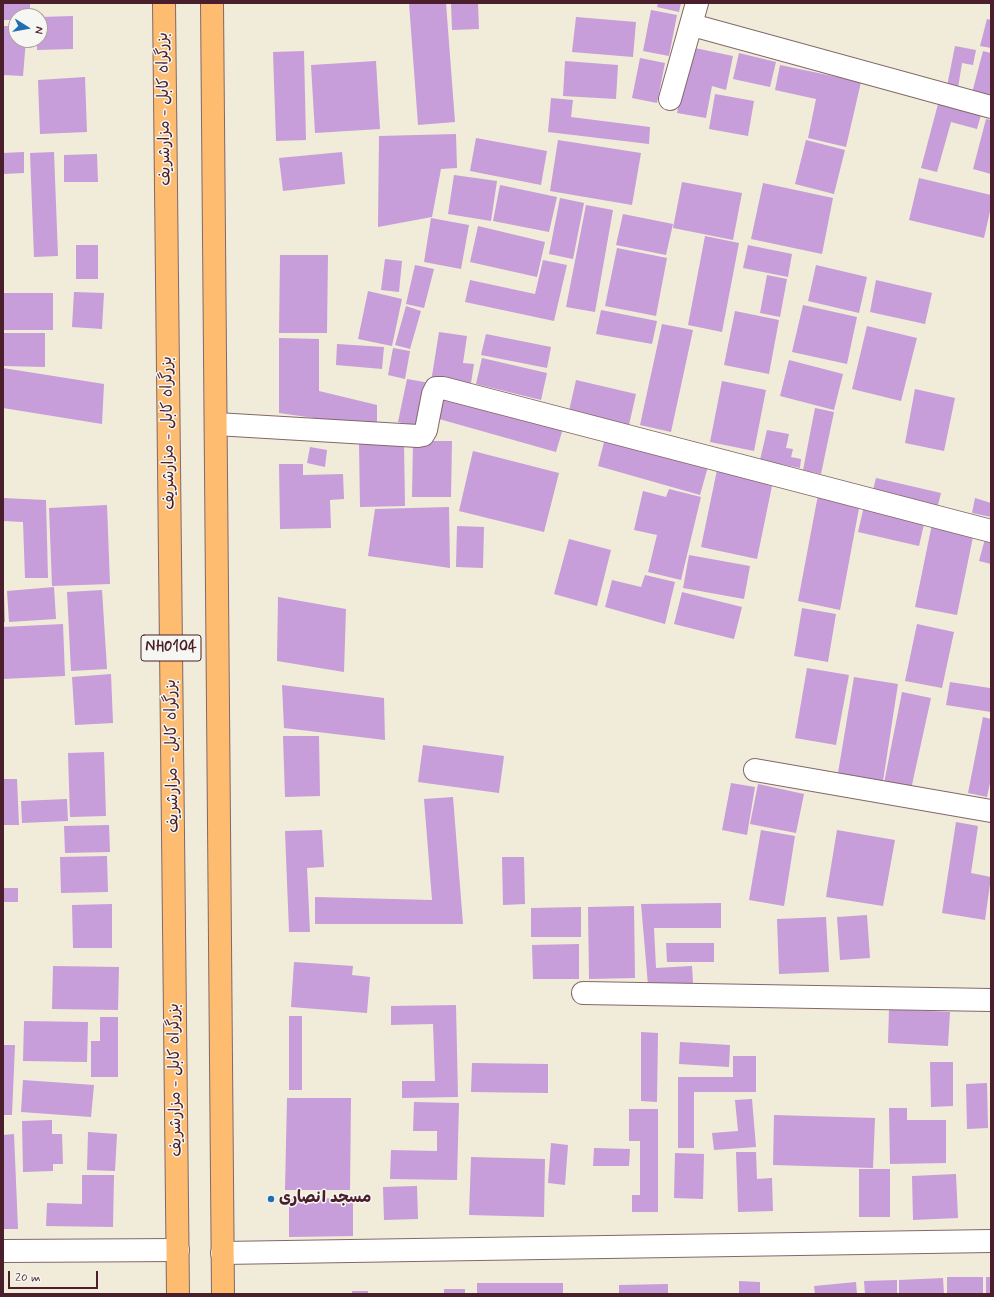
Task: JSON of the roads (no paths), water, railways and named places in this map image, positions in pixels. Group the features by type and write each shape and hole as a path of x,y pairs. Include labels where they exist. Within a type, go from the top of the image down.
{"highway":[{"name":"بزرگراه کابل - مزارشریف","path":"164,3 178,1294"},
{"name":"NH0104","path":"212,3 223,1294"}],"street":[{"path":"670,100 697,3"},
{"path":"692,25 991,107"},
{"path":"216,424 423,435 426,430 436,388 443,388 991,531"},
{"path":"755,770 991,812"},
{"path":"583,993 991,1000"},
{"path":"222,1253 991,1241"},
{"path":"3,1251 178,1250"}],"place":[{"name":"مسجد انصاری","path":"271,1199"}]}
